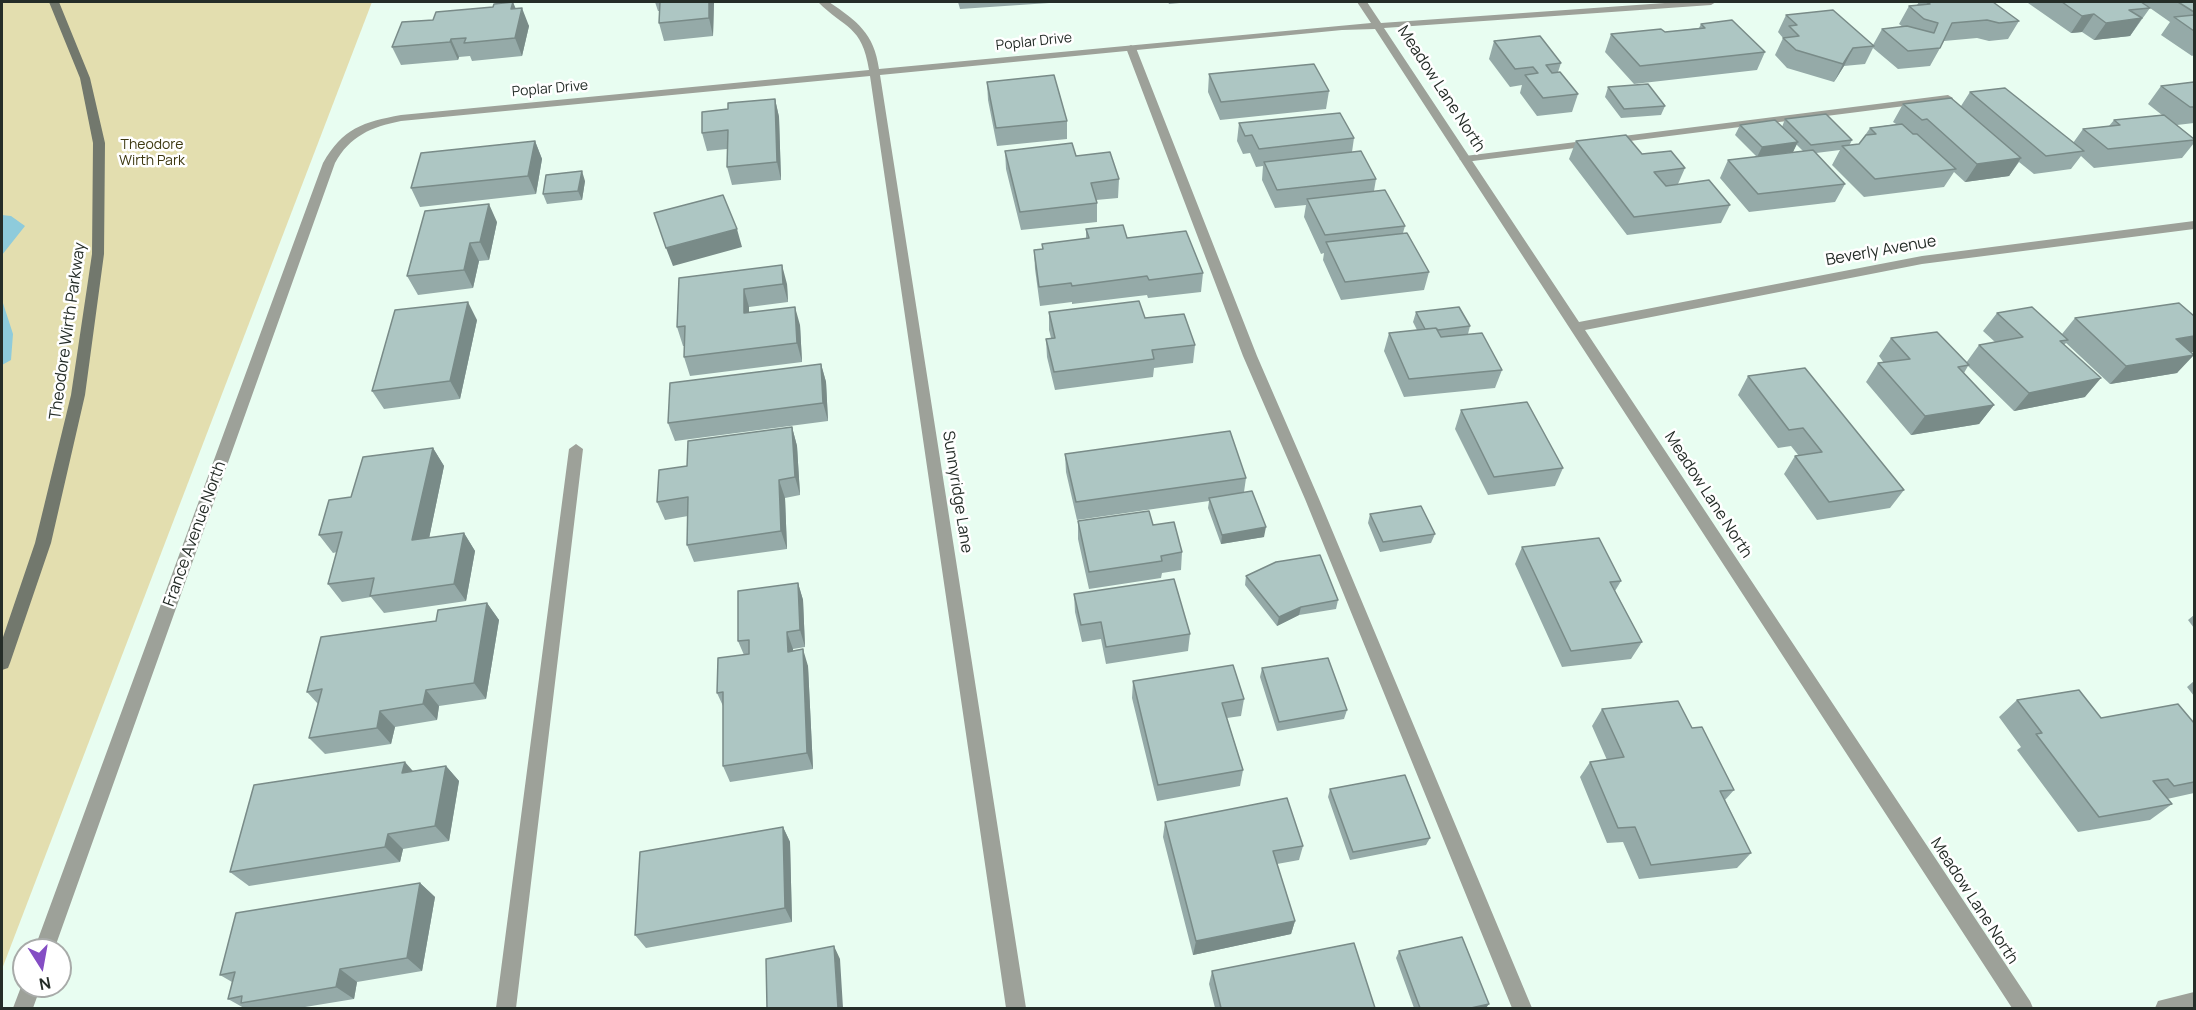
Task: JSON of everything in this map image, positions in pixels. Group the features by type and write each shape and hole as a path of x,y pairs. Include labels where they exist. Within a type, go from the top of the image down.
{"street":[{"name":"Theodore Wirth Parkway","path":"2,663 49,521 78,395 98,254 99,143 85,78 54,2"},
{"name":"Sunnyridge Lane","path":"823,2 863,34 871,48 1016,1008"},
{"name":"Meadow Lane North","path":"1362,2 2023,1008"},
{"name":"Poplar Drive","path":"360,128 401,118 1342,27 1711,2"},
{"path":"1131,48 1250,356 1312,499 1522,1008"},
{"path":"1465,159 1948,98"},
{"name":"France Avenue North","path":"48,938 329,163 336,149 348,135 360,128"},
{"name":"Beverly Avenue","path":"1576,327 1922,260 2194,225"},
{"path":"506,1008 576,450"},
{"path":"2165,1008 2194,1002"}],"green space":[{"name":"Theodore Wirth Park","path":"2,2 372,2 12,938 2,969"}],"water":[{"path":"2,215 11,216 25,226 2,255"},
{"path":"2,300 13,334 11,360 2,365"}],"building":[{"path":"513,2 511,9 522,8 515,38 464,43 466,38 451,39 450,42 392,47 402,22 433,20 436,12 493,7 494,4"},
{"path":"660,2 709,2 709,18 659,23"},
{"path":"1926,2 1993,2 2019,21 1999,23 1987,20 1952,23 1940,48 1908,51 1882,29 1907,26 1934,33 1938,23 1924,19 1909,6 1930,4"},
{"path":"2062,2 2141,2 2150,8 2129,10 2142,18 2106,23 2094,14 2082,16"},
{"path":"2178,2 2194,2 2194,12"},
{"path":"1833,10 1874,46 1853,48 1843,64 1796,50 1783,38 1799,36 1789,26 1797,25 1786,15"},
{"path":"2194,15 2194,31 2174,17"},
{"path":"1732,20 1765,52 1640,66 1611,34 1661,29 1665,32 1705,28 1701,24"},
{"path":"1540,36 1561,63 1546,65 1552,73 1560,72 1578,94 1543,98 1525,75 1538,73 1533,67 1515,69 1494,41"},
{"path":"1314,64 1329,91 1221,102 1209,74"},
{"path":"1054,75 1067,121 996,128 987,82"},
{"path":"2194,82 2194,107 2190,107 2161,86"},
{"path":"1648,84 1665,106 1624,109 1608,87"},
{"path":"2005,88 2084,151 2046,156 1970,92"},
{"path":"1951,98 2021,158 1977,164 1927,119 1922,120 1903,104"},
{"path":"775,99 777,162 727,167 728,130 702,133 702,112 728,109 728,103"},
{"path":"1340,113 1354,138 1259,149 1252,135 1245,136 1239,123"},
{"path":"1826,114 1852,140 1811,145 1785,119"},
{"path":"2164,115 2194,140 2108,149 2083,129 2120,125 2114,120"},
{"path":"1775,120 1798,142 1762,147 1740,125"},
{"path":"1902,124 1913,134 1917,134 1956,169 1875,179 1842,146 1859,144 1866,135 1876,134 1870,128"},
{"path":"1626,135 1642,154 1671,151 1685,168 1654,172 1666,186 1709,180 1730,205 1634,217 1576,141"},
{"path":"535,141 528,176 411,188 421,153"},
{"path":"1072,143 1076,156 1110,152 1119,179 1091,183 1097,203 1020,212 1005,151"},
{"path":"1813,150 1845,184 1758,194 1728,160"},
{"path":"1361,151 1376,179 1277,190 1264,162"},
{"path":"582,171 578,191 543,194 546,175"},
{"path":"1385,190 1405,226 1325,235 1307,199"},
{"path":"723,195 737,229 666,248 654,213"},
{"path":"489,204 480,242 470,243 464,270 407,276 425,211"},
{"path":"1123,225 1127,238 1186,231 1203,273 1149,280 1147,276 1072,286 1071,283 1039,287 1034,250 1043,249 1042,244 1089,238 1086,229"},
{"path":"1407,233 1429,272 1345,282 1326,242"},
{"path":"782,265 783,284 744,289 744,313 795,307 797,343 684,357 685,326 677,327 679,278"},
{"path":"1139,301 1145,318 1184,314 1195,345 1152,350 1154,359 1054,372 1046,339 1055,338 1049,312"},
{"path":"468,302 450,381 372,391 395,310"},
{"path":"2179,303 2194,316 2194,336 2176,339 2194,355 2126,366 2075,318"},
{"path":"1459,307 1470,326 1438,330 1436,328 1425,329 1416,312"},
{"path":"2032,307 2068,340 2060,341 2101,378 2029,393 1979,345 2023,337 1997,313"},
{"path":"1436,328 1441,337 1482,333 1502,370 1409,379 1389,333"},
{"path":"1937,332 1969,365 1958,367 1994,405 1925,416 1878,363 1910,359 1891,338"},
{"path":"821,364 823,403 668,423 670,383"},
{"path":"1805,368 1904,490 1829,502 1795,456 1822,452 1803,428 1789,430 1748,376"},
{"path":"1527,402 1563,468 1494,477 1461,410"},
{"path":"792,427 795,477 779,480 781,531 687,545 688,497 657,502 659,470 687,466 688,441"},
{"path":"1230,431 1246,478 1076,502 1065,454"},
{"path":"433,448 412,540 464,533 454,584 370,596 374,578 328,584 342,532 319,535 329,500 351,497 363,457"},
{"path":"1252,491 1266,527 1222,535 1209,498"},
{"path":"1421,506 1435,534 1383,542 1370,514"},
{"path":"1149,511 1153,525 1174,522 1182,552 1161,556 1162,561 1089,572 1078,521"},
{"path":"1599,538 1621,581 1610,582 1642,642 1571,651 1522,547"},
{"path":"1320,555 1338,600 1301,607 1279,617 1246,576 1276,562"},
{"path":"1174,579 1190,634 1106,647 1101,622 1081,625 1074,594"},
{"path":"798,583 800,630 787,632 788,652 803,649 807,753 723,766 723,692 717,693 718,658 749,654 749,640 738,641 738,591"},
{"path":"487,603 474,683 426,690 423,704 380,711 377,728 309,738 322,689 307,692 321,637 436,621 438,610"},
{"path":"1328,658 1347,710 1279,722 1262,668"},
{"path":"1233,665 1244,699 1222,703 1243,770 1158,785 1133,681"},
{"path":"2079,690 2101,718 2178,704 2194,723 2194,782 2174,786 2168,779 2153,781 2172,804 2099,817 2036,734 2042,733 2017,700"},
{"path":"1678,701 1692,728 1702,727 1734,790 1720,791 1751,853 1651,865 1635,827 1618,828 1590,762 1624,757 1602,709"},
{"path":"405,762 402,773 446,766 435,826 388,834 385,847 230,872 254,785"},
{"path":"1405,775 1430,838 1353,852 1330,789"},
{"path":"1287,798 1303,846 1273,851 1295,921 1196,941 1165,822"},
{"path":"783,827 785,908 635,935 640,852"},
{"path":"420,883 407,958 340,969 336,987 241,1003 242,996 228,999 235,972 220,975 236,913"},
{"path":"1462,937 1489,1004 1471,1008 1420,1008 1399,951"},
{"path":"1354,943 1375,1008 1221,1008 1212,971"},
{"path":"834,946 838,1008 767,1008 766,959"}]}
